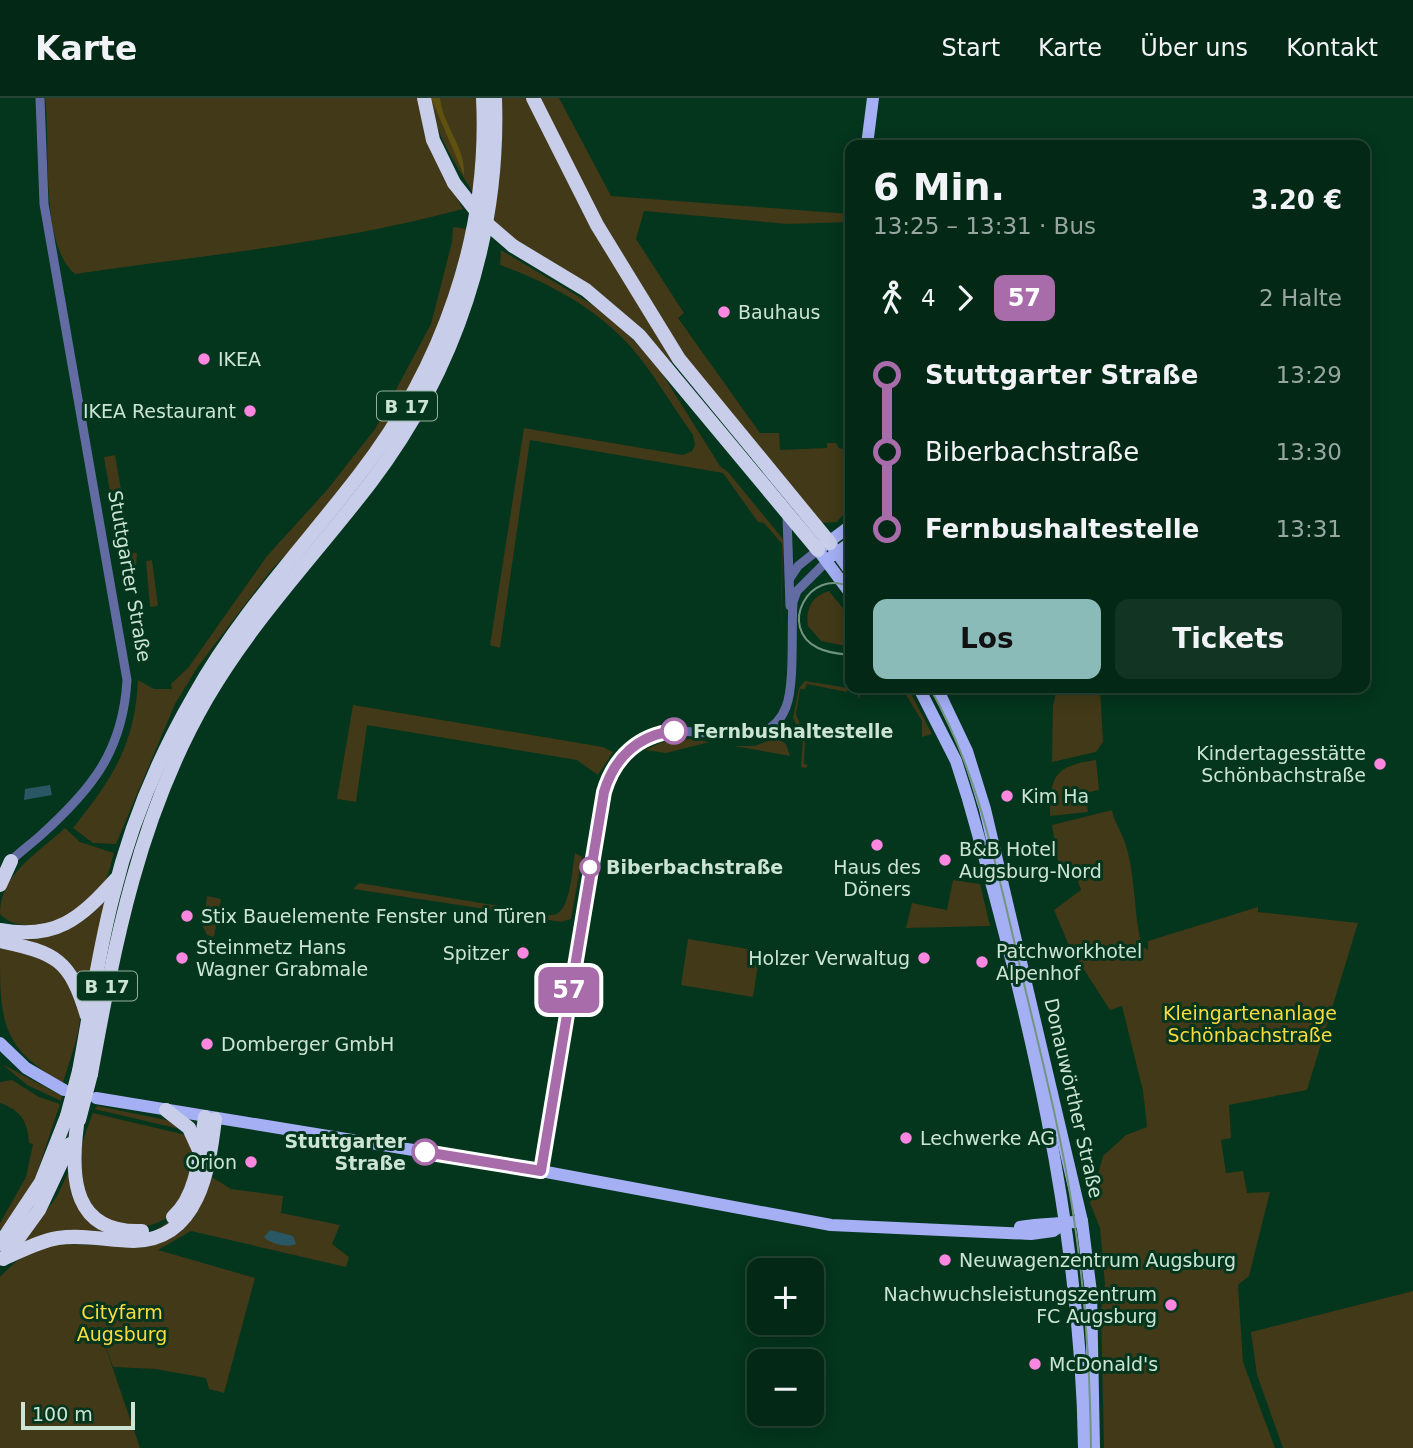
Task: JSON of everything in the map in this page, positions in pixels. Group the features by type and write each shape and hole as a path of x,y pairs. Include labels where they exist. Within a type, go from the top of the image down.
{"highway":[{"path":"424,98 433,140 454,183 478,214 513,246 586,290 639,335 787,514 828,552"},
{"name":"B 17","path":"85,1072 89,1021 118,877 147,792 195,693 248,613 381,446 410,400 448,319 472,233 482,170 483,98"},
{"name":"B 17","path":"1,1261 51,1188 74,1120 125,898 148,825 181,747 243,642 391,454 421,407 449,350 468,298 485,235 494,170 495,98"},
{"path":"533,98 597,225 679,359 828,552"},
{"path":"0,885 11,861"},
{"path":"4,938 49,930 74,919 92,906 118,877"},
{"path":"0,921 4,938"},
{"path":"4,938 38,949 59,960 75,979 89,1021"},
{"path":"166,1110 189,1128 200,1152"},
{"path":"74,1120 76,1191 91,1215 116,1229 146,1231 176,1214 192,1187 210,1118"},
{"path":"1,1261 56,1238 143,1240 171,1230 183,1220 198,1200 210,1118"},
{"name":"B 17","path":"0,1244 41,1182 74,1120"}],"main road":[{"path":"868,140 873,98"},
{"path":"828,552 845,532"},
{"path":"828,552 845,545"},
{"path":"828,552 845,567"},
{"path":"828,552 845,584"},
{"name":"Donauwörther Straße","path":"922,693 956,761 977,829 1046,1108 1063,1224 1075,1283 1084,1448"},
{"name":"Donauwörther Straße","path":"939,693 967,751 985,808 1082,1221 1091,1292 1094,1448"},
{"path":"0,1043 26,1068 64,1090"},
{"path":"96,1098 654,1190 745,1211 831,1224 991,1233 1052,1222 1063,1224 1082,1221"}],"street":[{"name":"Stuttgarter Straße","path":"0,874 60,818 105,765 116,740 127,693 123,648 43,193 40,98"},
{"path":"787,514 790,578 788,595 792,615"},
{"path":"790,578 798,566 828,552"},
{"path":"541,1171 586,891 608,778 625,753 651,736 692,730 746,738 761,734 773,725 788,700 792,615 797,590 828,552"}],"green space":[{"path":"45,98 418,98 438,164 463,209 367,231 75,274 64,260 51,217"},
{"path":"431,98 479,98 475,196 441,137"},
{"path":"502,98 526,98 587,219 674,361 672,363 640,327 521,245 494,221 502,148"},
{"path":"538,98 559,98 611,196 845,214 845,222 788,224 644,211 636,239 684,313 678,318 760,433 779,433 780,450 827,448 827,443 836,443 839,448 845,450 845,513 837,522 820,523 682,353 609,237"},
{"path":"453,227 468,229 448,307 395,418 301,539 272,569 197,668 175,704 116,844 93,843 73,828 119,760 132,724 138,680 154,689 172,689 171,684 188,668 267,556 327,490 375,429 431,324 452,242"},
{"path":"501,250 608,314 665,373 663,375 720,466 728,472 783,539 781,641 782,544 764,523 758,522 723,473 530,440 500,648 490,645 524,428 683,455 692,451 695,445 693,435 631,347 587,308 553,288 500,265"},
{"path":"115,455 132,553 137,553 136,567 127,571 121,557 104,457"},
{"path":"152,560 158,606 150,607 146,561"},
{"path":"829,591 845,611 845,646 821,641 808,626 809,609 818,596"},
{"path":"805,681 845,688 845,692 807,684 805,689 800,689 796,714 805,737 806,768 801,767 803,738 793,718 799,688"},
{"path":"858,693 911,693 932,734 922,737 922,721 906,695 861,694 858,699"},
{"path":"1056,693 1100,693 1103,742 1096,752 1052,762 1053,706"},
{"path":"353,705 603,747 613,752 598,775 577,760 367,725 356,802 337,799"},
{"path":"777,738 786,744 790,756 734,746 754,746"},
{"path":"689,739 710,742 666,753 645,750 662,742"},
{"path":"1096,760 1099,790 1085,793 1088,812 1050,816 1051,791 1057,775 1071,766"},
{"name":"Kleingartenanlage Schönbachstraße","path":"1112,810 1128,852 1142,946 1148,950 1148,941 1258,907 1258,912 1358,923 1307,1090 1229,1105 1231,1138 1221,1140 1226,1173 1243,1171 1247,1193 1270,1192 1249,1276 1238,1285 1243,1362 1275,1448 1104,1448 1101,1311 1105,1284 1100,1228 1090,1203 1103,1156 1126,1135 1147,1127 1143,1091 1122,1006 1110,1010 1070,948 1054,910 1081,890 1072,865 1059,868 1052,825"},
{"path":"65,828 80,842 114,853 101,890 89,903 51,922 23,925 10,922 0,914 6,887 22,865"},
{"path":"575,853 582,857 571,919 561,922 519,915 519,909 544,915 559,912 567,898"},
{"path":"953,880 980,884 990,926 906,928 912,903 947,910"},
{"path":"359,883 512,908 512,913 353,889"},
{"path":"110,891 88,993 73,968 56,953 7,935 53,929 75,922 98,905"},
{"path":"207,896 221,899 214,937 207,935 203,927"},
{"path":"688,939 760,951 753,997 681,985"},
{"path":"0,949 29,952 43,959 66,978 74,990 80,1019 63,1083 27,1057 15,1044 8,1030 1,995"},
{"path":"2,1064 62,1096 61,1101 27,1085"},
{"path":"12,1080 39,1097 60,1104 36,1176 15,1214 0,1230 0,1223 26,1177 33,1144 29,1143 22,1117 0,1103 0,1082"},
{"path":"98,1106 171,1121 184,1130 94,1109"},
{"path":"93,1113 190,1136 193,1156 191,1176 178,1205 165,1219 137,1227 123,1225 99,1213 89,1203 82,1190 78,1168 82,1143"},
{"path":"69,1171 71,1182 114,1232 152,1232 19,1248 57,1196"},
{"name":"Cityfarm Augsburg","path":"210,1176 231,1189 283,1196 281,1213 340,1225 332,1244 349,1257 346,1267 191,1231 158,1250 255,1278 224,1393 209,1389 206,1378 155,1369 113,1367 90,1302 140,1448 0,1448 0,1277 16,1262 44,1247 57,1244 130,1243 193,1217"},
{"path":"188,1208 160,1231 153,1232"},
{"path":"1413,1291 1413,1448 1283,1448 1257,1375 1251,1332"}],"shaded area":[{"path":"431,98 440,98 445,118 462,156 464,175"}],"water":[{"path":"50,785 52,795 24,800 25,789"},
{"path":"270,1230 293,1236 296,1244 270,1242 264,1237"}],"tram line":[{"path":"845,586 835,583 822,585 811,592 803,602 799,615 800,627 806,639 822,650 845,654"},
{"path":"933,693 961,753 984,820 1054,1112 1077,1236 1088,1357 1091,1448"}],"bus line":[{"name":"57","path":"425,1152 541,1171 595,834 608,778 625,753 634,746 651,736 674,731"}],"place":[{"name":"Bauhaus","path":"724,312"},
{"name":"IKEA","path":"204,359"},
{"name":"IKEA Restaurant","path":"250,411"},
{"name":"Fernbushaltestelle","path":"674,731"},
{"name":"Kindertagesstätte Schönbachstraße","path":"1380,764"},
{"name":"Kim Ha","path":"1007,796"},
{"name":"Haus des Döners","path":"877,845"},
{"name":"B&B Hotel Augsburg-Nord","path":"945,860"},
{"name":"Biberbachstraße","path":"590,867"},
{"name":"Stix Bauelemente Fenster und Türen","path":"187,916"},
{"name":"Spitzer","path":"523,953"},
{"name":"Steinmetz Hans Wagner Grabmale","path":"182,958"},
{"name":"Holzer Verwaltug","path":"924,958"},
{"name":"Patchworkhotel Alpenhof","path":"982,962"},
{"name":"Domberger GmbH","path":"207,1044"},
{"name":"Lechwerke AG","path":"906,1138"},
{"name":"Stuttgarter Straße","path":"425,1152"},
{"name":"Orion","path":"251,1162"},
{"name":"Neuwagenzentrum Augsburg","path":"945,1260"},
{"name":"Nachwuchsleistungszentrum FC Augsburg","path":"1171,1305"},
{"name":"McDonald's","path":"1035,1364"}]}
